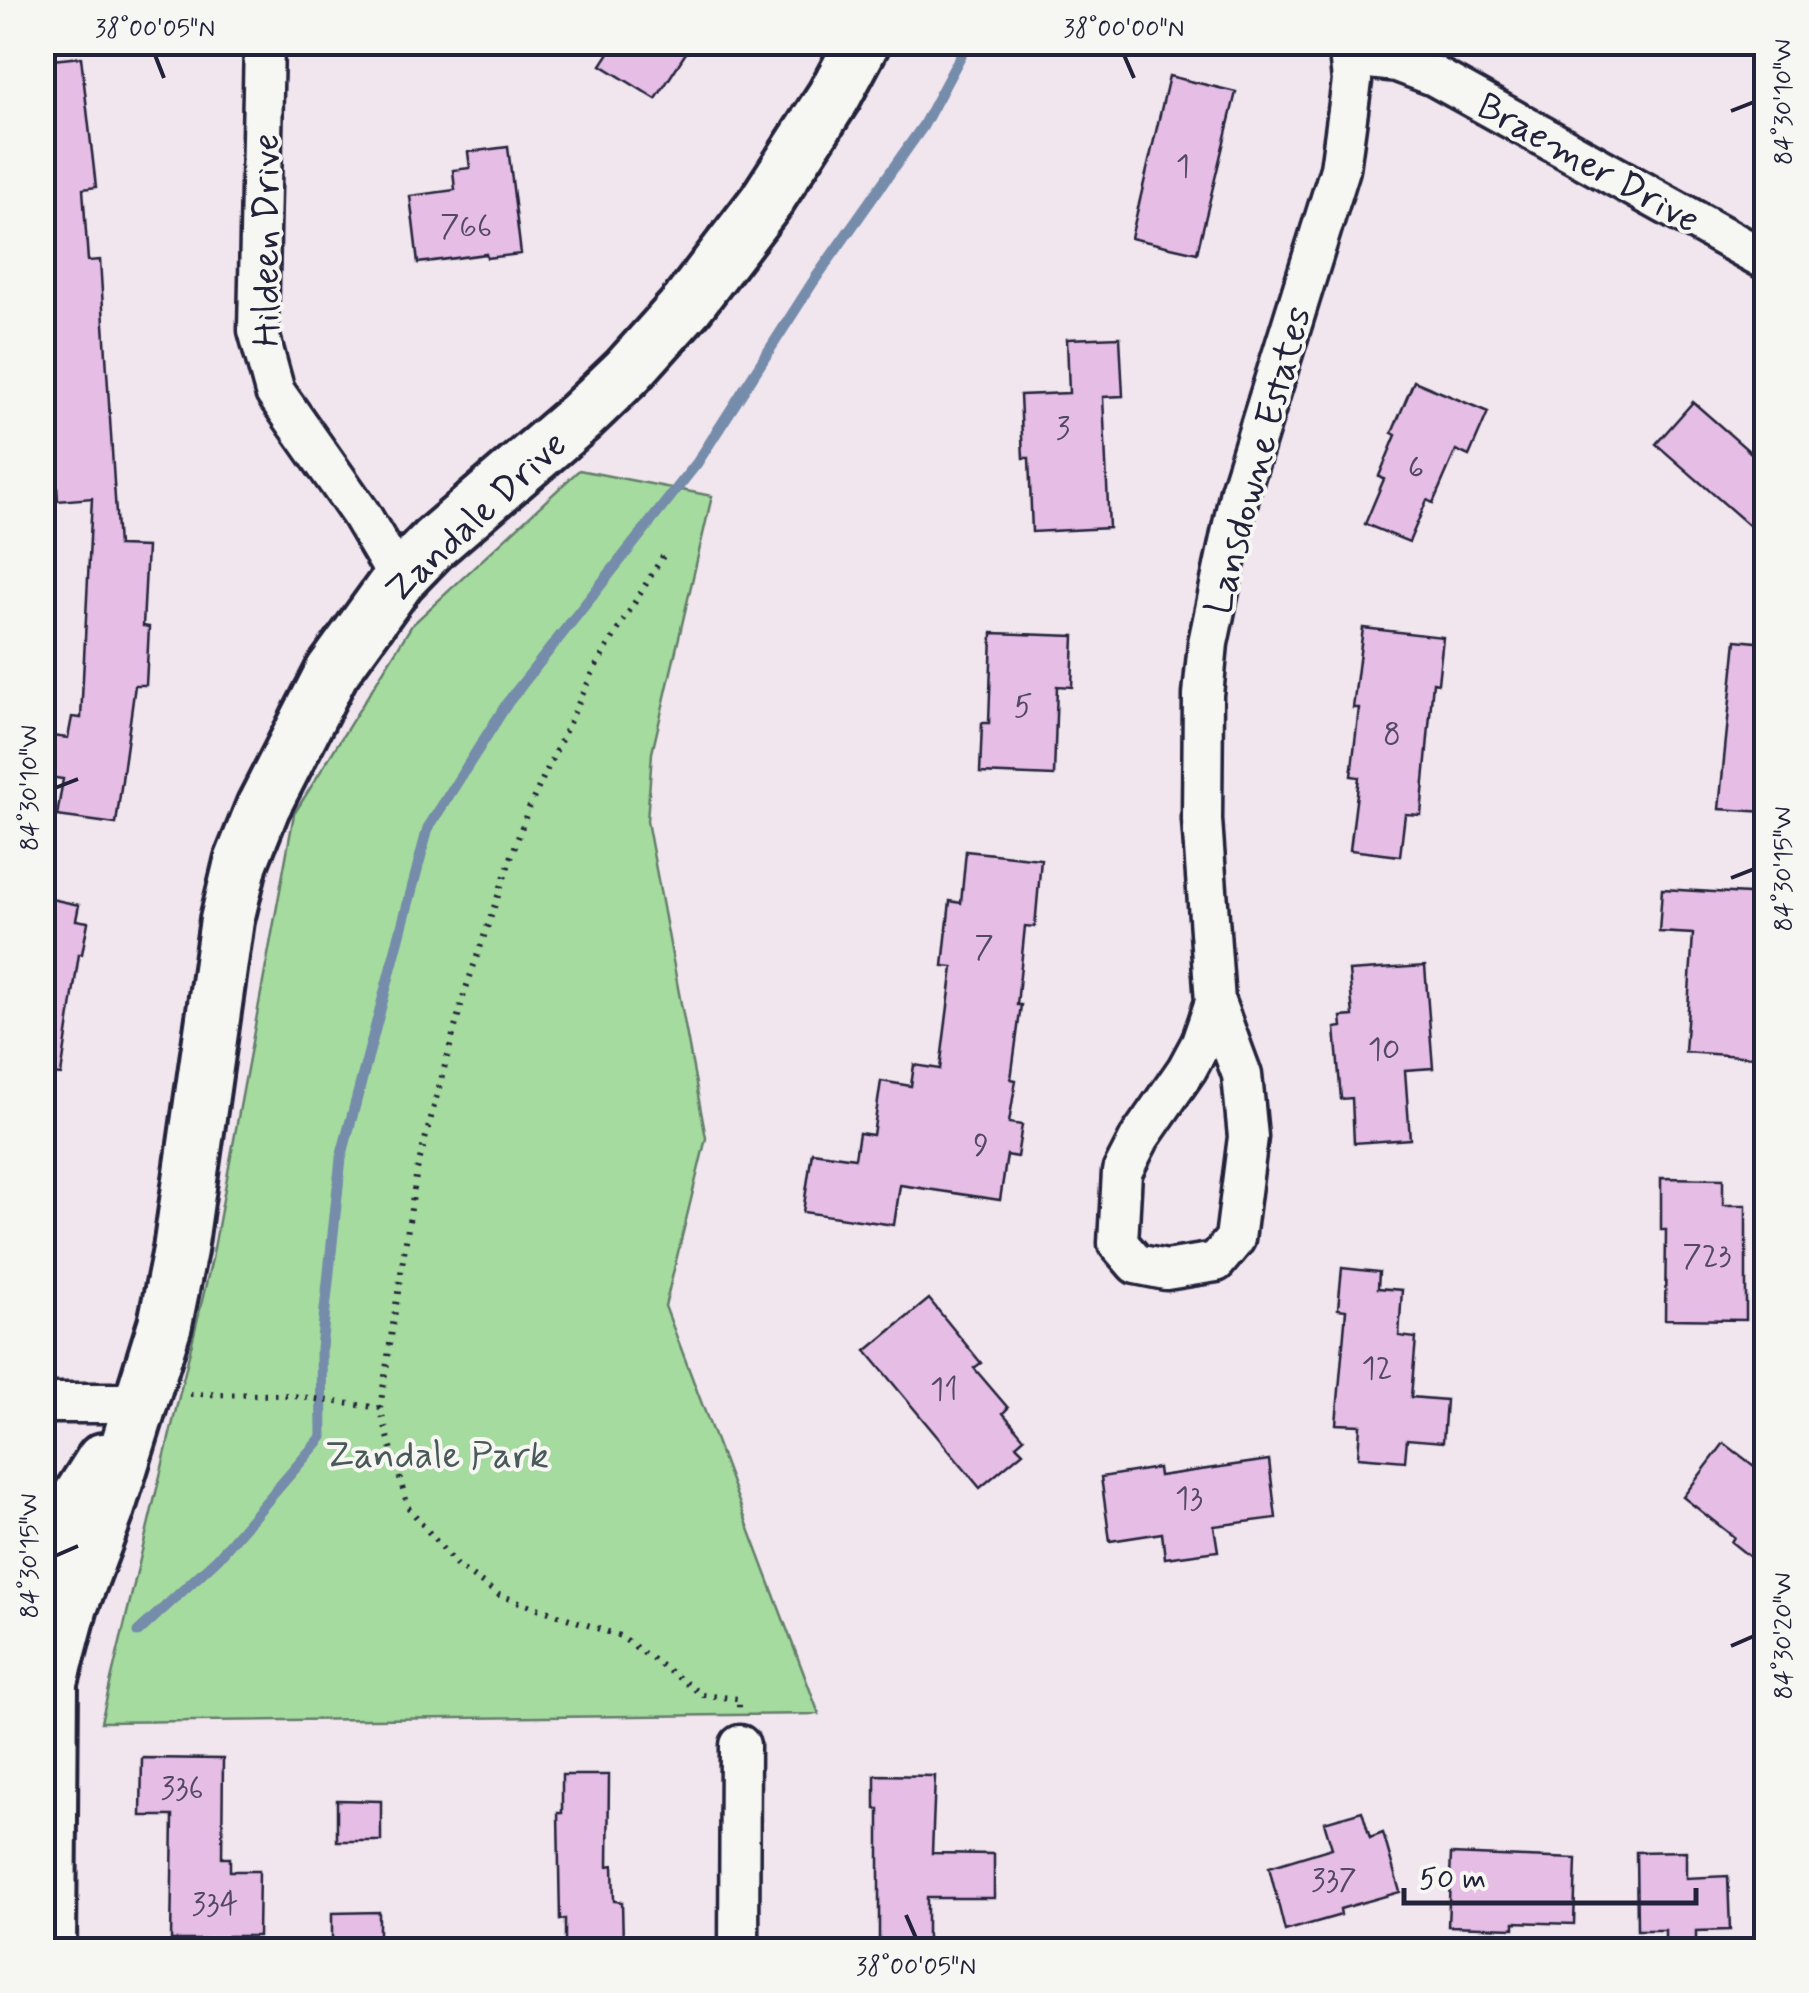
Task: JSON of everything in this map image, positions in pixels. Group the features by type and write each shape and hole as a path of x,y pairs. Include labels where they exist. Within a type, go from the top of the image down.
{"street":[{"name":"Hildeen Drive","path":"264,42 258,330 264,363 276,392 360,513 398,579"},
{"name":"Zandale Drive","path":"49,1950 50,1682 71,1606 107,1512 165,1324 180,1250 227,920 242,862 280,772 332,672 398,579 598,400 687,305 766,203 834,96 863,42"},
{"name":"Braemer Drive","path":"1349,50 1434,76 1766,260"},
{"name":"Lansdowne Estates","path":"1215,1002 1201,1042 1122,1172 1118,1244 1136,1264 1166,1270 1216,1262 1235,1239 1248,1137 1242,1075 1215,1002 1202,820 1203,695 1208,643 1240,491 1340,169 1348,131 1349,50"},
{"path":"42,1403 138,1403"},
{"name":"Zandale Drive","path":"42,1556 138,1403"},
{"path":"739,1950 740,1745"}],"path":[{"path":"663,556 596,666 534,796 464,994 418,1170 380,1408 408,1507 456,1565 499,1594 620,1636 703,1695 739,1698 740,1745"},
{"path":"190,1394 287,1395 380,1408"}],"green space":[{"name":"Zandale Park","path":"579,470 712,496 652,753 647,821 706,1138 665,1306 819,1714 101,1722 212,1259 294,814 412,625"}],"building":[{"path":"616,42 693,42 656,99 601,65"},
{"path":"81,57 96,187 83,189 88,261 100,260 118,546 147,547 143,626 149,627 146,685 135,685 116,824 57,816 63,779 42,776 42,735 68,738 72,717 81,718 92,498 58,501 46,330 42,330 42,61"},
{"path":"1169,76 1236,92 1197,253 1131,238"},
{"path":"508,147 521,254 487,258 486,254 418,263 410,196 455,190 453,170 470,168 468,152"},
{"path":"1120,337 1123,396 1103,397 1109,528 1032,532 1029,458 1023,458 1020,395 1069,393 1067,339"},
{"path":"1414,381 1488,412 1469,456 1456,450 1433,503 1427,500 1409,542 1365,524 1384,479 1379,476 1396,435 1392,433"},
{"path":"1693,402 1766,466 1766,540 1656,444"},
{"path":"1363,628 1443,637 1438,683 1433,682 1421,815 1405,814 1400,856 1350,850 1359,777 1351,776 1359,708 1353,708"},
{"path":"992,633 1074,636 1072,687 1057,686 1054,776 980,773 982,723 989,723"},
{"path":"1736,640 1766,643 1766,812 1719,809"},
{"path":"966,851 1041,859 1035,927 1025,926 1017,1005 1021,1005 1011,1079 1016,1080 1009,1123 1022,1125 1017,1157 1007,1155 1000,1200 900,1185 894,1225 803,1212 812,1152 855,1158 859,1133 873,1135 881,1081 911,1086 914,1065 940,1069 953,967 943,966 950,901 961,903"},
{"path":"1662,889 1765,895 1754,1057 1685,1052 1693,934 1659,932"},
{"path":"42,897 79,905 76,920 88,922 79,954 61,1075 42,1073"},
{"path":"1425,966 1433,1068 1405,1070 1410,1139 1354,1143 1352,1098 1341,1099 1335,1028 1342,1027 1341,1017 1353,1016 1349,971"},
{"path":"1661,1178 1723,1179 1723,1205 1746,1205 1746,1320 1665,1319 1666,1230 1661,1230"},
{"path":"1342,1268 1379,1272 1378,1288 1402,1290 1399,1336 1416,1338 1411,1397 1446,1400 1443,1442 1407,1439 1405,1461 1358,1457 1360,1425 1336,1424 1346,1310 1338,1309"},
{"path":"929,1299 981,1363 974,1368 1008,1408 1003,1413 1024,1438 1016,1445 1023,1452 980,1488 866,1351"},
{"path":"1724,1443 1766,1475 1766,1570 1731,1542 1734,1537 1683,1497"},
{"path":"1269,1460 1276,1518 1214,1526 1218,1551 1165,1558 1162,1533 1110,1541 1101,1477 1158,1468 1159,1476"},
{"path":"142,1758 223,1759 222,1858 230,1858 230,1871 259,1871 258,1936 171,1940 173,1816 141,1816"},
{"path":"562,1775 609,1775 608,1866 613,1865 614,1901 622,1902 623,1943 565,1945 565,1919 560,1920 558,1813 562,1813"},
{"path":"875,1775 935,1776 932,1853 994,1854 994,1898 927,1898 927,1945 879,1945 879,1809 875,1809"},
{"path":"337,1800 381,1801 381,1841 337,1841"},
{"path":"1362,1811 1370,1838 1383,1833 1400,1892 1340,1909 1341,1915 1285,1931 1269,1867 1332,1848 1324,1822"},
{"path":"1686,1851 1686,1878 1728,1876 1730,1930 1696,1931 1696,1941 1665,1942 1665,1930 1637,1930 1636,1852"},
{"path":"1451,1854 1576,1859 1574,1924 1514,1922 1514,1928 1448,1926"},
{"path":"379,1912 379,1950 332,1950 332,1913"}],"waterway":[{"path":"138,1632 218,1558 322,1437 321,1348 341,1158 428,828 508,702 697,463 813,282 923,126 968,42"}]}
